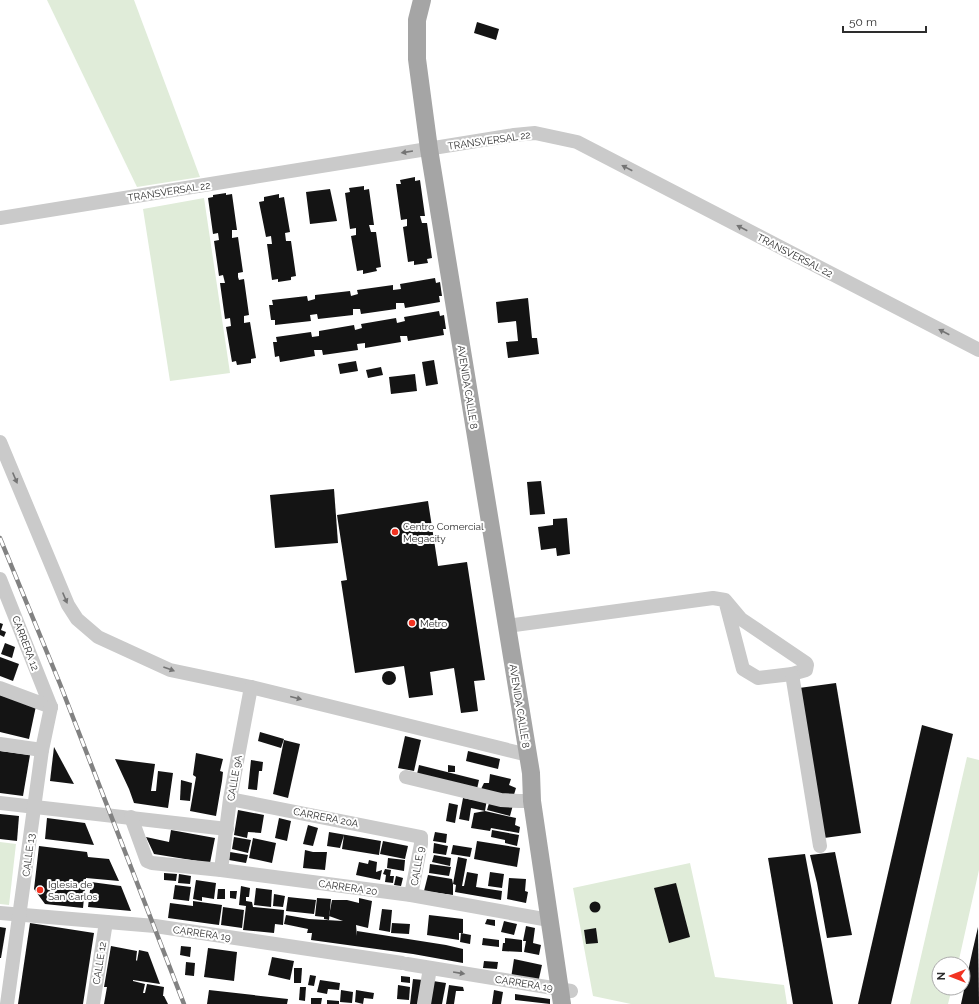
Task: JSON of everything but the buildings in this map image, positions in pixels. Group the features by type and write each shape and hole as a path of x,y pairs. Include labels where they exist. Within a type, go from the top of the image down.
{"main road":[{"name":"AVENIDA CALLE 8","path":"422,0 417,20 417,59 429,149 529,764 532,800 549,920 567,997"},
{"name":"AVENIDA CALLE 8","path":"529,764 542,801 567,997"}],"street":[{"name":"TRANSVERSAL 22","path":"0,218 514,135 535,133 577,142 979,350"},
{"path":"0,442 68,605 76,618 98,637 170,670 251,687 529,764"},
{"name":"CARRERA 12","path":"0,579 6,605 51,707"},
{"path":"507,626 713,598 725,600 741,619 806,663 806,670 792,674 758,678 743,669 725,600"},
{"path":"792,674 820,846"},
{"name":"CALLE 9A","path":"221,870 230,799 251,687"},
{"path":"0,688 51,707"},
{"name":"CALLE 13","path":"6,1004 20,914 42,750 51,707"},
{"path":"0,744 42,750"},
{"path":"406,777 501,800 519,802 532,800"},
{"name":"CARRERA 20A","path":"230,799 421,837"},
{"path":"0,803 227,829"},
{"name":"CARRERA 20","path":"131,818 147,861 152,863 221,870 411,895 549,920"},
{"name":"CALLE 9","path":"411,895 421,837"},
{"name":"CARRERA 19","path":"0,913 155,926 404,963 567,997"},
{"name":"CALLE 12","path":"93,1004 106,922"},
{"path":"424,1004 430,968"}],"green space":[{"path":"47,0 134,0 200,177 137,187"},
{"path":"204,198 230,373 170,381 143,209"},
{"path":"967,757 979,760 979,870 960,956 931,956 931,996 950,996 948,1004 910,1004"},
{"path":"0,842 16,844 9,905 0,904"},
{"path":"690,863 715,977 784,985 787,1004 631,1004 593,996 573,888"}],"railway":[{"path":"0,538 60,684 184,1004"}],"place":[{"name":"Centro Comercial Megacity","path":"395,532"},
{"name":"Metro","path":"412,623"},
{"name":"Iglesia de San Carlos","path":"40,890"}]}
